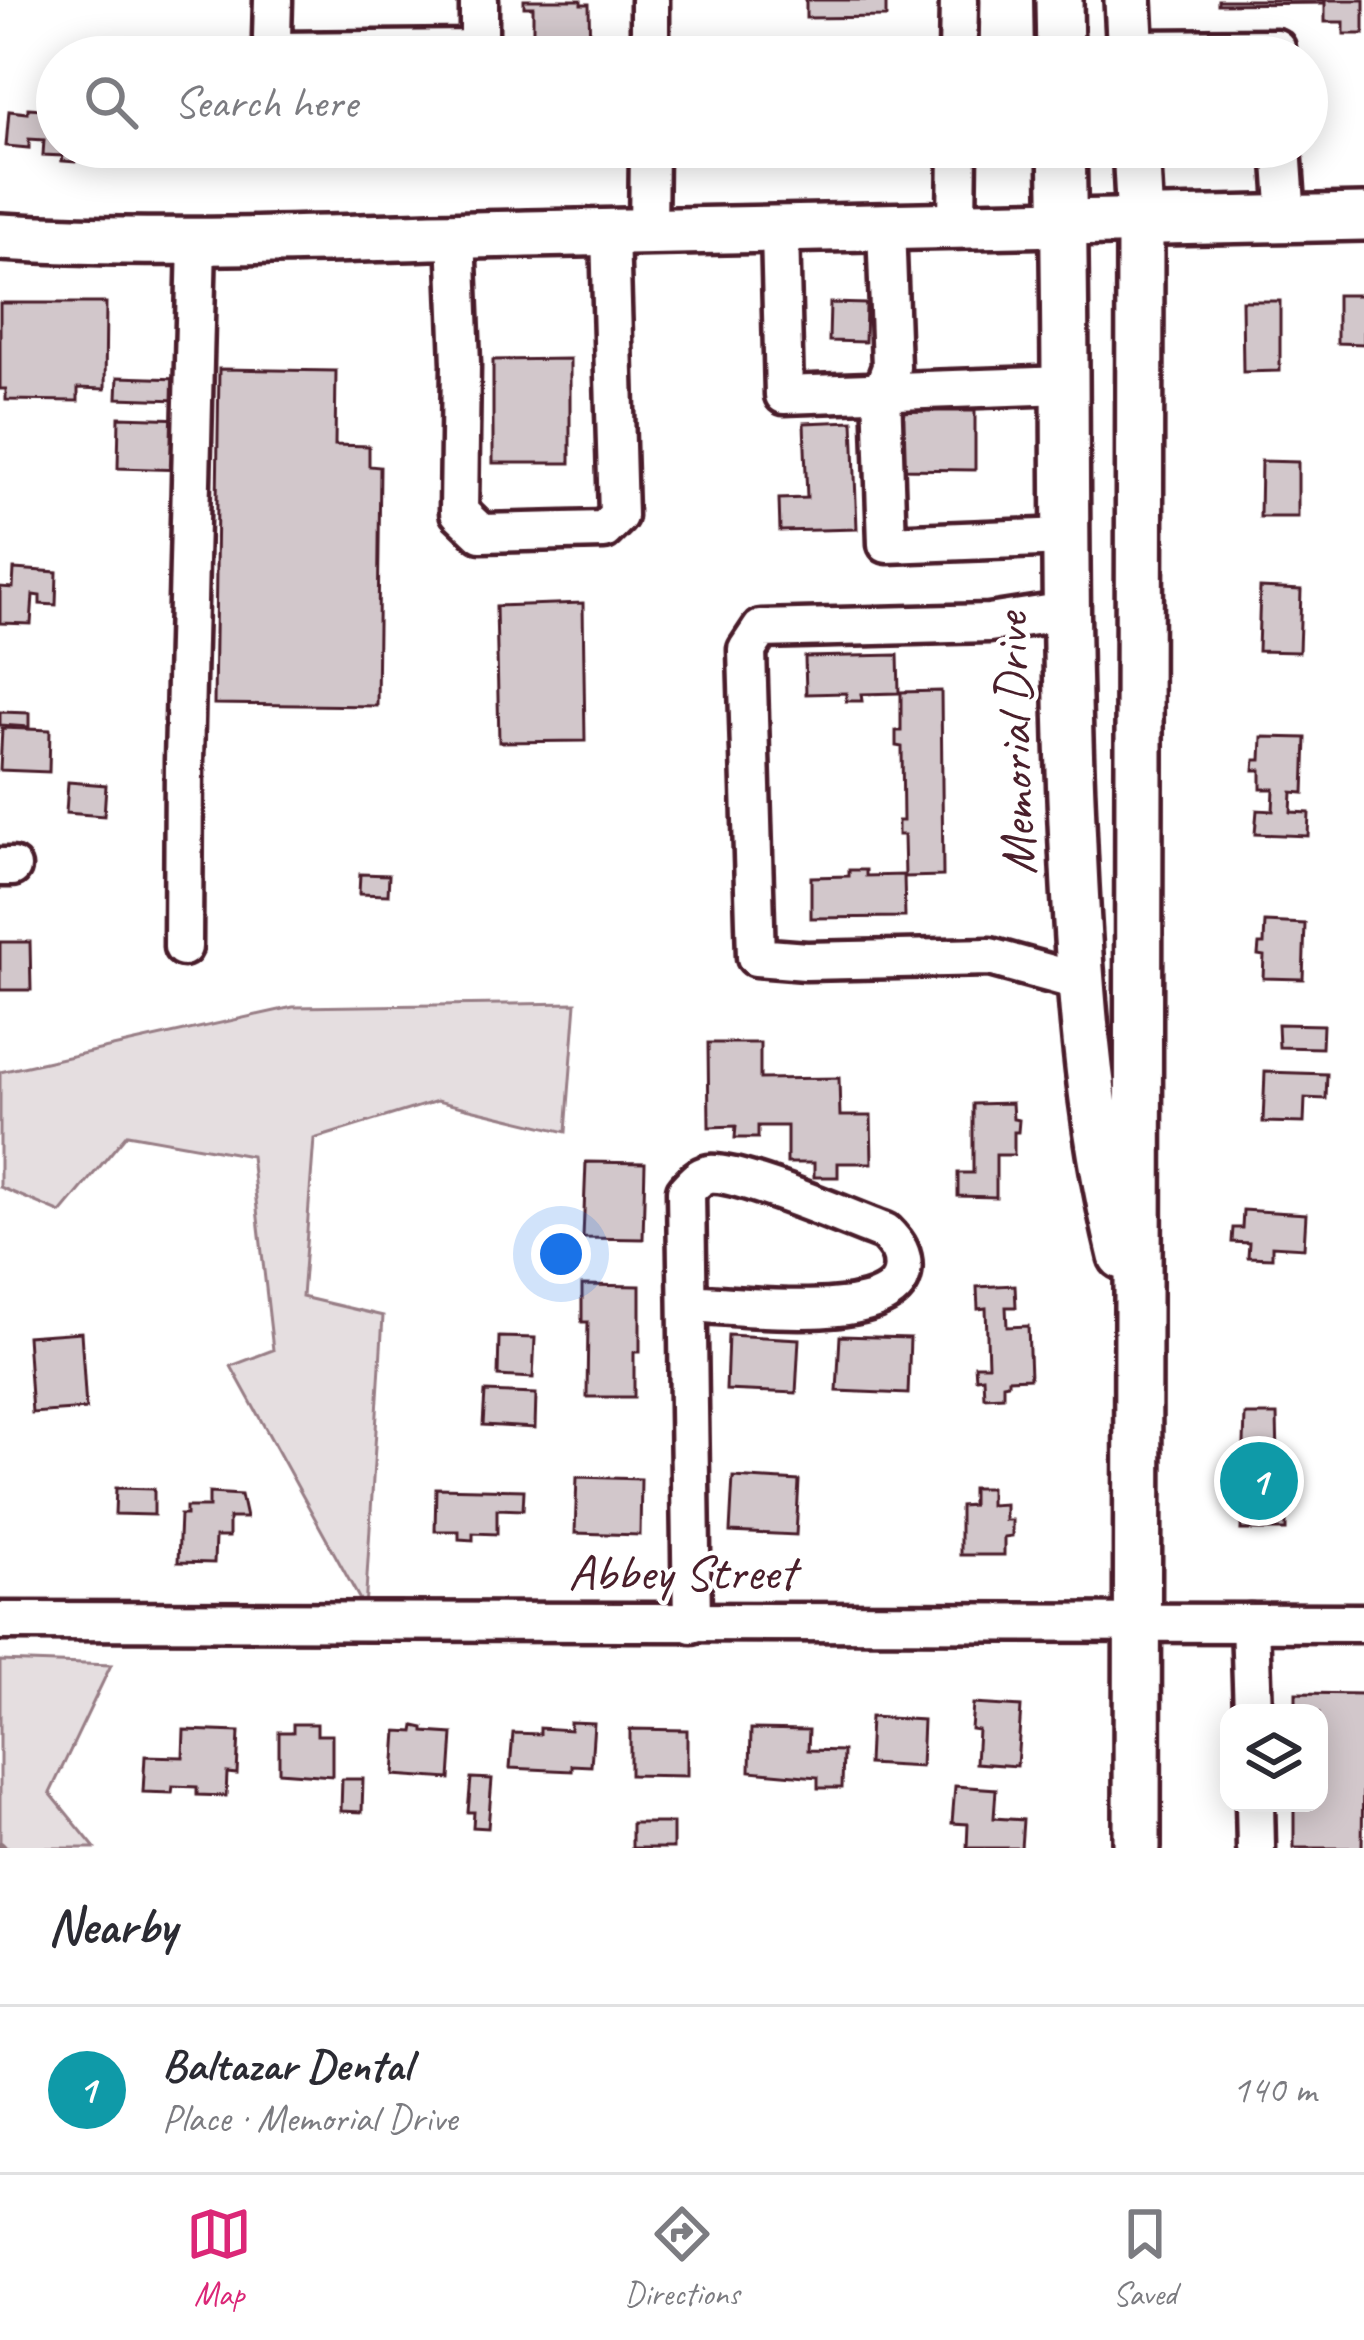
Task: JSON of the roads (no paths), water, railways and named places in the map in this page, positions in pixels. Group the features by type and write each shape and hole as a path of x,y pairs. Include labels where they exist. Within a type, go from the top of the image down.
{"main road":[{"path":"1059,0 1060,36"},
{"path":"1128,0 1130,36"},
{"name":"Memorial Drive","path":"1063,168 1069,752 1081,982 1105,1180 1141,1333"},
{"name":"Memorial Drive","path":"1137,168 1141,1333 1137,1848"},
{"path":"0,237 197,242 957,222 1364,218"}],"street":[{"path":"272,36 273,0"},
{"path":"478,36 479,0"},
{"path":"650,0 650,36"},
{"path":"958,0 958,36"},
{"path":"457,235 459,512 481,532 604,530 618,516 629,232 644,168"},
{"path":"957,222 958,168"},
{"path":"1283,168 1287,219"},
{"path":"886,225 891,367 882,391 886,544 1066,538"},
{"path":"780,230 784,395 1065,385"},
{"path":"183,947 197,242"},
{"path":"1067,611 989,623 761,629 747,650 756,957 806,961 989,957 1081,982"},
{"path":"690,1303 860,1305 895,1290 903,1261 898,1245 885,1232 772,1190 706,1174 686,1191 692,1624"},
{"name":"Abbey Street","path":"0,1621 1364,1623"},
{"path":"1250,1623 1253,1704"},
{"path":"1255,1812 1256,1848"}],"place":[{"name":"Baltazar Dental","path":"1259,1481"}]}
